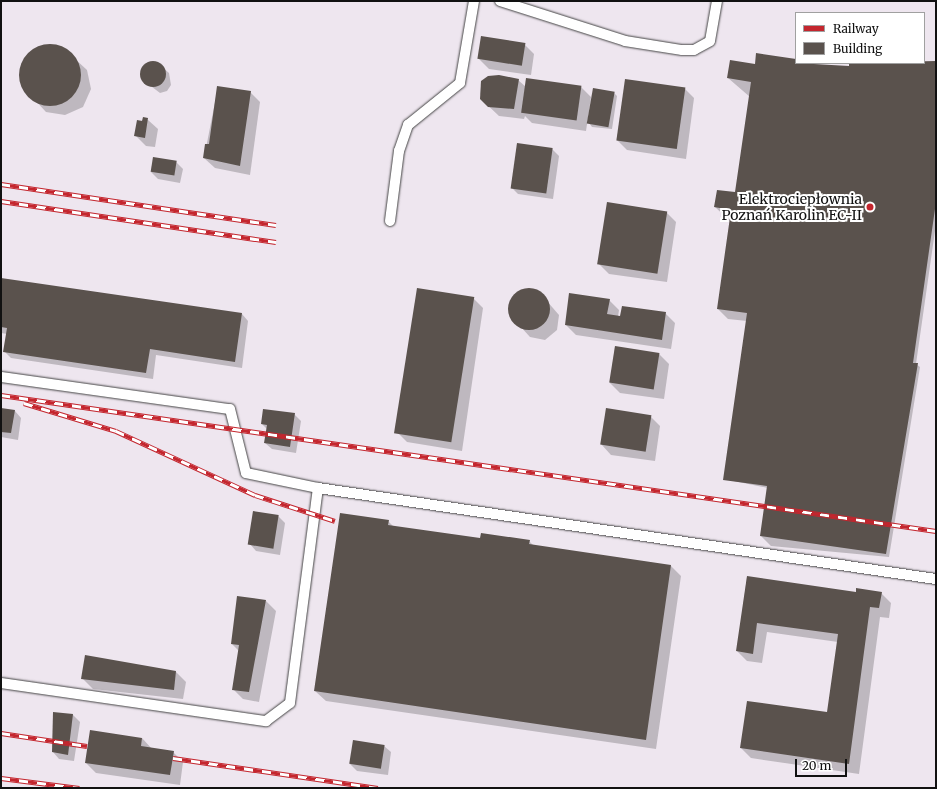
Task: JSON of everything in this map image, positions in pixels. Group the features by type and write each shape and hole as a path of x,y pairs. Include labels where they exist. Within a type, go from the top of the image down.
{"lane":[{"path":"390,221 399,152 408,125 460,83 474,1"},
{"path":"500,1 625,41 682,50 694,50 710,41 717,1"},
{"path":"1,377 230,409 246,473 318,488 936,579"},
{"path":"1,683 266,721 290,703 318,488"}],"shaded area":[{"path":"1,1 936,1 936,788 1,788"}],"building":[{"path":"481,36 525,43 522,66 477,59"},
{"path":"50,44 62,46 72,53 79,63 81,75 79,87 72,97 62,104 50,106 38,104 28,97 21,87 19,75 21,63 28,53 38,46"},
{"path":"756,53 795,59 795,64 849,66 849,64 925,64 925,61 936,61 936,202 913,363 918,363 886,554 760,536 767,486 723,480 747,313 717,309 731,210 714,207 717,190 735,192 751,82 727,78 730,60 755,64"},
{"path":"153,61 162,65 166,74 162,83 153,87 144,83 140,74 144,65"},
{"path":"499,75 519,79 514,109 488,107 480,99 481,81 488,76"},
{"path":"526,78 581,86 577,120 521,113"},
{"path":"625,79 685,87 677,149 616,140"},
{"path":"217,86 251,91 240,166 203,158 205,144 209,144"},
{"path":"593,88 615,92 608,127 587,123"},
{"path":"143,117 148,118 145,138 134,136 137,120 142,121"},
{"path":"517,143 553,148 546,194 511,189"},
{"path":"153,157 177,161 174,176 151,172"},
{"path":"607,202 667,212 657,274 597,264"},
{"path":"1,278 242,313 235,362 150,349 146,373 3,352 7,328 1,327"},
{"path":"417,288 474,297 451,442 394,433"},
{"path":"529,288 544,294 550,309 544,324 529,330 514,324 508,309 514,294"},
{"path":"569,293 610,299 607,314 620,316 622,306 666,312 662,340 565,325"},
{"path":"615,346 659,353 654,390 609,383"},
{"path":"1,408 15,410 11,433 1,432"},
{"path":"606,408 651,415 646,452 600,445"},
{"path":"263,409 295,413 290,447 264,443 267,425 261,424"},
{"path":"253,511 279,515 273,549 248,545"},
{"path":"340,513 389,520 388,525 480,538 481,533 530,540 529,544 671,565 646,740 314,691"},
{"path":"747,576 856,592 856,588 882,592 879,608 870,607 849,764 740,748 747,701 827,712 838,634 757,623 753,654 736,651"},
{"path":"237,596 266,600 249,692 232,690 239,645 231,644"},
{"path":"85,655 176,671 174,690 81,679"},
{"path":"53,712 73,714 68,755 52,752"},
{"path":"90,730 142,738 141,746 174,751 170,775 85,763"},
{"path":"353,740 385,745 381,769 349,764"}],"railway":[{"path":"1,184 276,225"},
{"path":"1,201 276,242"},
{"path":"1,395 936,531"},
{"path":"24,403 116,431 255,495 335,521"},
{"path":"1,733 87,746"},
{"path":"173,758 378,788"},
{"path":"1,778 79,788"}],"place":[{"name":"Elektrociepłownia Poznań Karolin EC-II","path":"870,207"}]}
